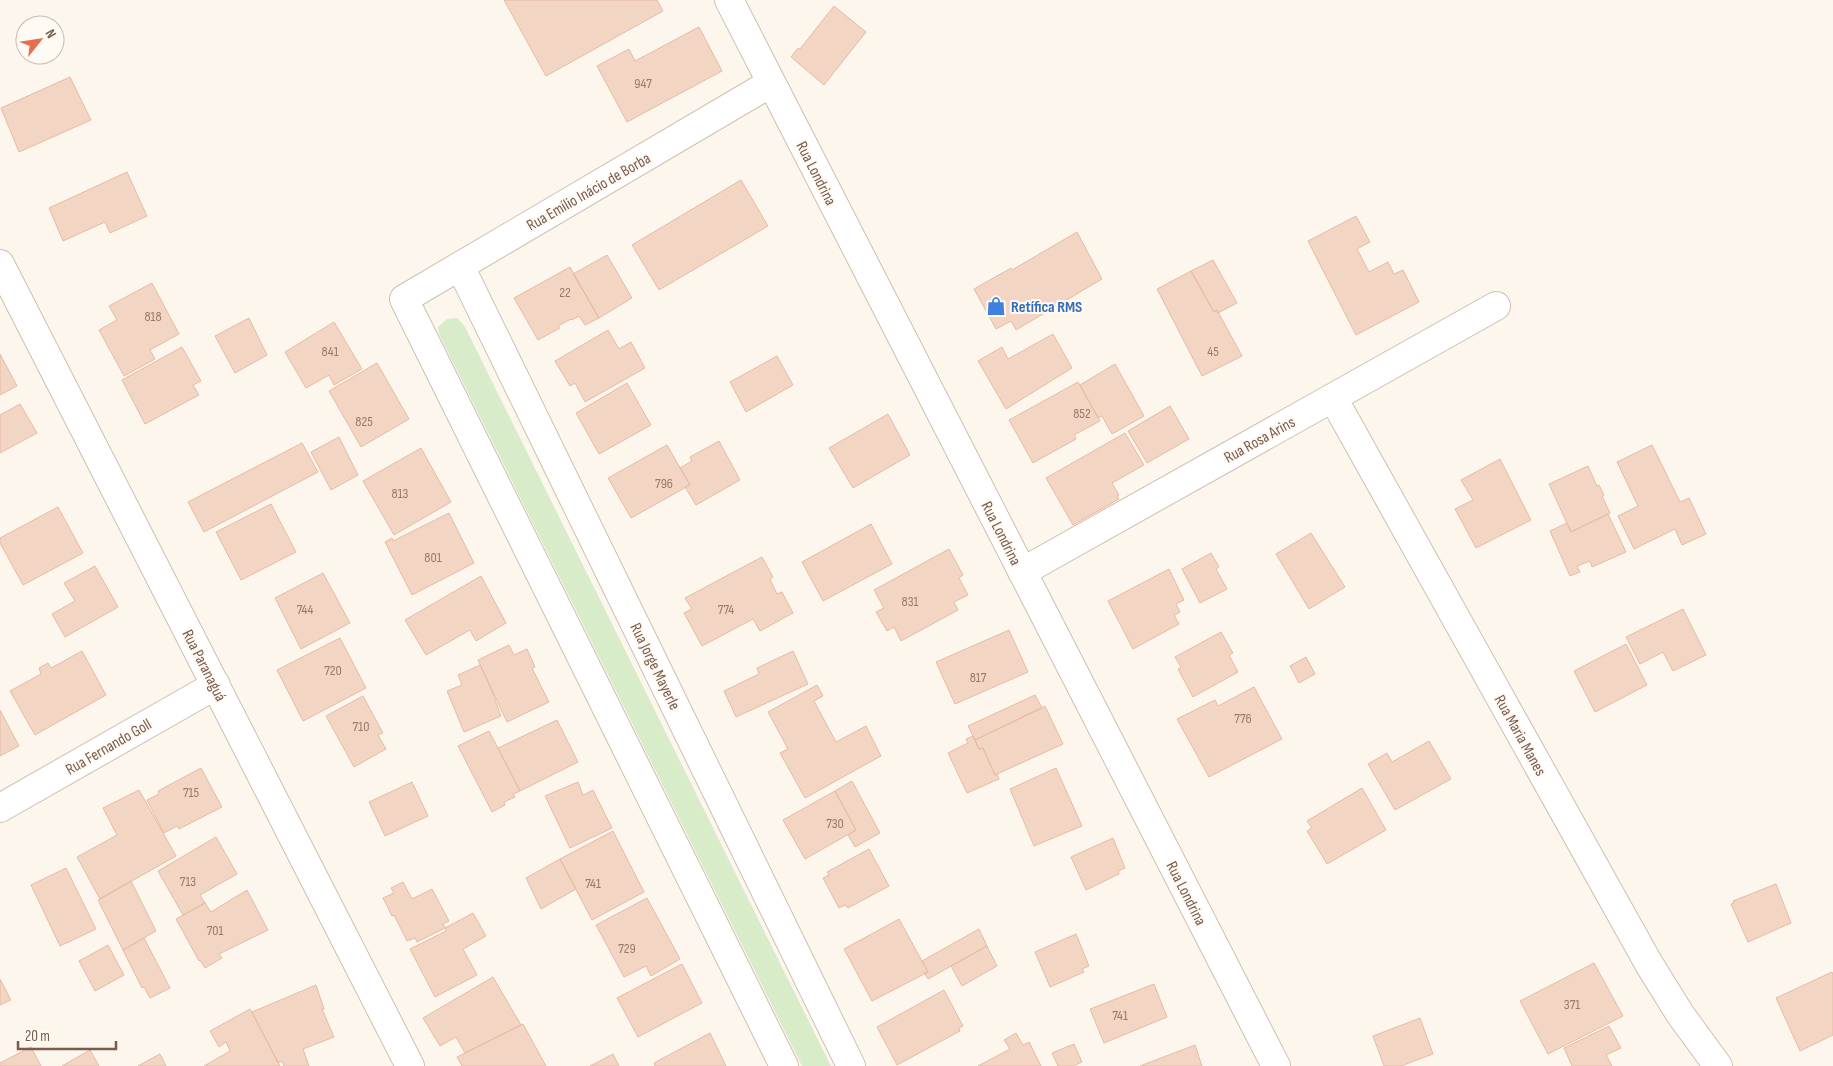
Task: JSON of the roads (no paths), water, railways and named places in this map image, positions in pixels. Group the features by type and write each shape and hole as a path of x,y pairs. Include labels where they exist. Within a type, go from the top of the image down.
{"street":[{"name":"Rua Londrina","path":"729,0 1276,1066"},
{"name":"Rua Emílio Inácio de Borba","path":"771,83 404,299 784,1066"},
{"name":"Rua Paranaguá","path":"0,264 216,684 408,1065"},
{"name":"Rua Jorge Mayerle","path":"460,266 851,1066"},
{"name":"Rua Rosa Arins","path":"1022,572 1496,306"},
{"name":"Rua Maria Manes","path":"1333,398 1649,964 1680,1014 1718,1066"},
{"name":"Rua Fernando Goll","path":"0,808 216,684"}],"place":[{"name":"Retífica RMS","path":"996,306"}]}
